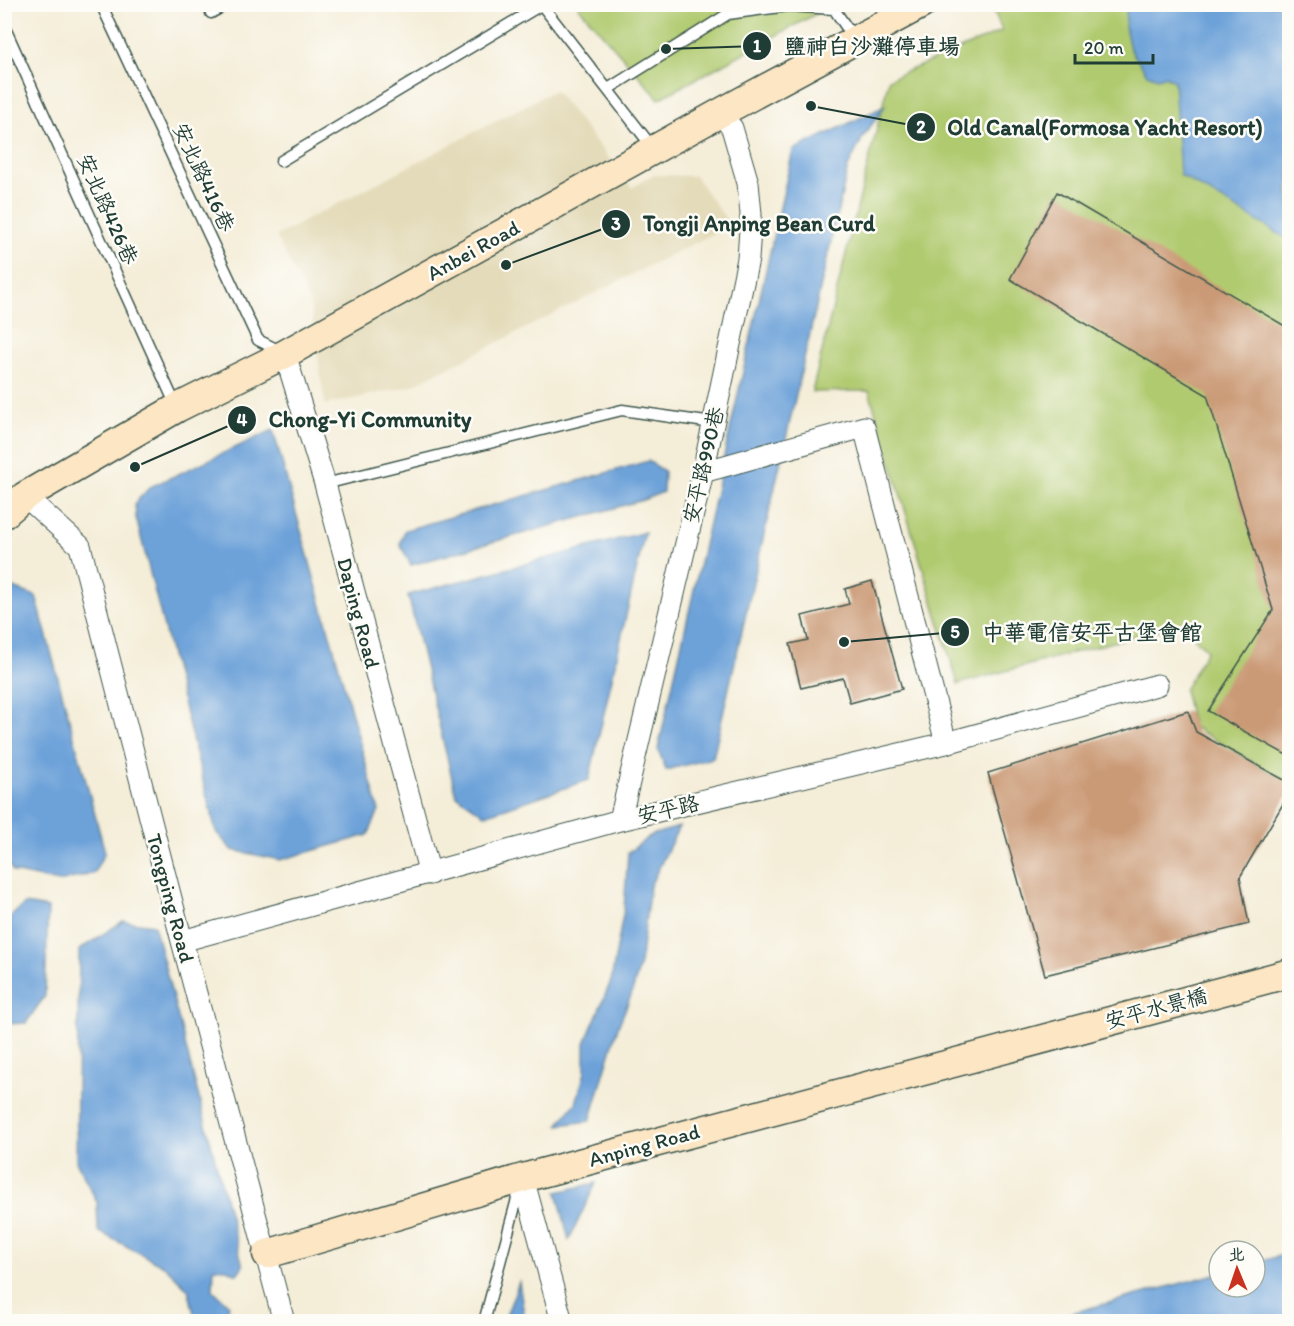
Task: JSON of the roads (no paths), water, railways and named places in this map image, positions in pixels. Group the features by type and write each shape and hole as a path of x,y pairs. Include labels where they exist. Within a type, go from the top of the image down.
{"street":[{"name":"Anbei Road","path":"11,503 177,408 285,354 922,4"},
{"name":"安平路990巷","path":"620,820 703,472 748,259 751,214 748,183 743,159 732,128 720,113"},
{"name":"Daping Road","path":"285,354 325,484 430,874"},
{"path":"703,472 864,427 946,743"},
{"name":"Tongping Road","path":"11,503 80,546 284,1322"},
{"name":"安平路","path":"182,941 620,820 946,743 1157,685"},
{"name":"安平水景橋","path":"1023,1043 1290,973"},
{"name":"Anping Road","path":"267,1254 523,1178 1023,1043"},
{"path":"523,1178 562,1322"}],"lane":[{"name":"安北路416巷","path":"101,4 258,340 285,354"},
{"path":"211,13 227,4"},
{"path":"281,161 541,5 655,150"},
{"path":"608,89 728,14 788,6 834,9 855,40"},
{"name":"安北路426巷","path":"4,26 177,408"},
{"path":"325,484 622,410 713,423"},
{"path":"484,1322 523,1178"}],"water":[{"path":"1127,5 1289,5 1289,240 1180,175 1174,81 1165,76 1157,78 1147,74 1130,49 1125,27"},
{"path":"885,106 863,137 848,167 713,758 666,770 658,749 793,150"},
{"path":"273,430 379,811 368,835 280,860 232,850 216,832 136,518 135,503 150,487"},
{"path":"648,461 664,471 663,492 643,500 411,565 400,544 405,530"},
{"path":"645,532 589,780 485,815 456,795 408,595"},
{"path":"8,586 36,596 105,852 94,873 59,882 13,872 5,858 4,587"},
{"path":"679,827 650,886 640,964 632,993 618,1027 590,1121 558,1125 576,1103 585,1072 585,1043 611,981 624,909 628,853 651,835"},
{"path":"25,904 48,908 45,996 26,1023 5,1024 5,921"},
{"path":"123,921 154,925 243,1266 237,1274 227,1269 214,1268 213,1290 229,1305 225,1321 196,1321 188,1289 164,1266 98,1231 97,1202 76,1161 79,950"},
{"path":"596,1183 569,1240 557,1192"},
{"path":"1289,1253 1289,1321 1042,1321 1207,1276 1207,1299 1267,1299 1267,1259"},
{"path":"519,1282 525,1321 504,1321"}],"place":[{"name":"鹽神白沙灘停車場","path":"666,49"},
{"name":"Old Canal(Formosa Yacht Resort)","path":"811,106"},
{"name":"Tongji Anping Bean Curd","path":"506,265"},
{"name":"Chong-Yi Community","path":"135,467"},
{"name":"中華電信安平古堡會館","path":"844,642"}]}
